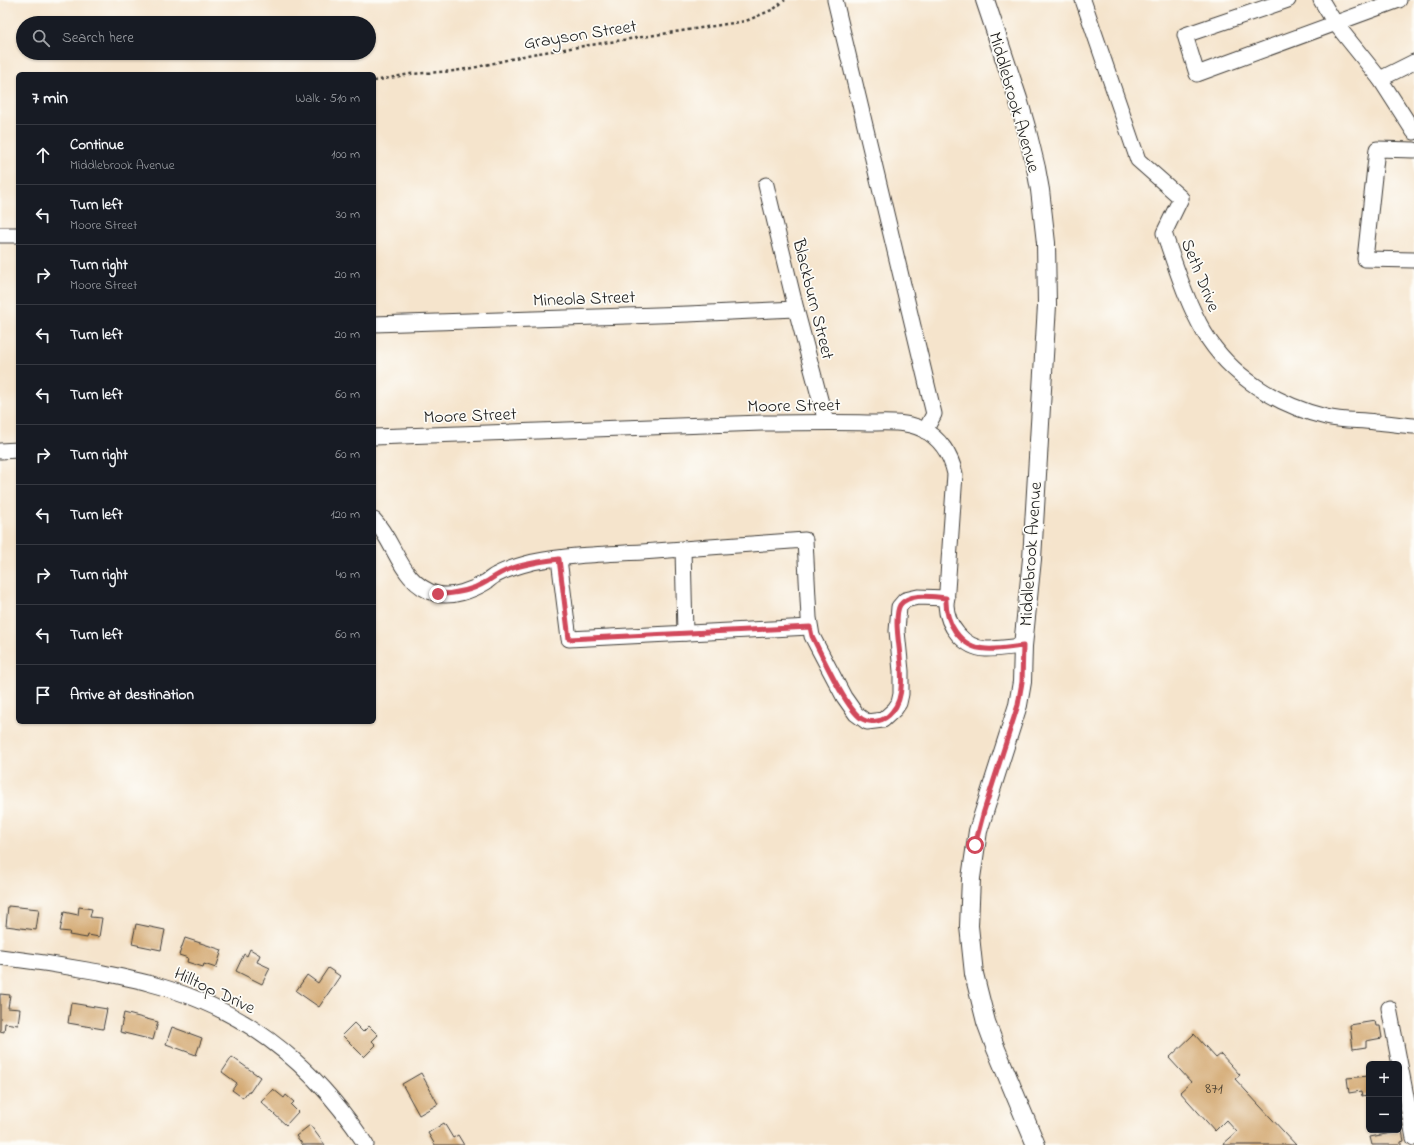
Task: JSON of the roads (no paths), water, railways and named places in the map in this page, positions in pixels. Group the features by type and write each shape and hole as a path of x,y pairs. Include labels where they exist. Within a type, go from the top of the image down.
{"main road":[{"name":"Middlebrook Avenue","path":"985,0 1018,99 1030,141 1040,190 1046,243 1046,331 1032,560 1023,646 1022,682 1018,705 984,811 975,845 970,885 969,926 974,974 986,1022 1036,1145"}],"street":[{"path":"835,0 934,414 925,431"},
{"name":"Seth Drive","path":"1083,0 1138,160 1181,198 1164,233 1187,297 1205,333 1221,354 1234,368 1261,390 1275,399 1291,406 1328,418 1414,426"},
{"path":"1288,0 1185,35 1197,74 1399,0"},
{"path":"1321,0 1335,24 1380,79 1414,132"},
{"path":"1380,79 1414,62"},
{"path":"1414,150 1377,149 1365,259 1414,260"},
{"name":"Blackburn Street","path":"766,185 796,309 826,422"},
{"path":"0,235 16,235"},
{"name":"Mineola Street","path":"376,324 796,309"},
{"name":"Moore Street","path":"376,437 762,423 826,422 904,424 925,431 936,438 951,460 955,474 946,598 946,610 949,620 956,633 972,645 986,649 1023,646"},
{"path":"0,451 16,450"},
{"path":"376,522 393,547 404,571 421,586 438,594 456,593 468,590 486,582 496,575 533,562 583,556 805,540 810,627 812,636 851,708 861,719 867,722 883,720 895,709 899,702 901,694 901,671 897,631 899,607 905,600 918,597 946,598"},
{"path":"683,549 685,633"},
{"path":"559,559 569,639 810,627"},
{"name":"Hilltop Drive","path":"0,957 73,967 133,979 179,992 224,1012 264,1037 302,1067 339,1107 366,1145"},
{"path":"1389,1008 1414,1138"}]}
